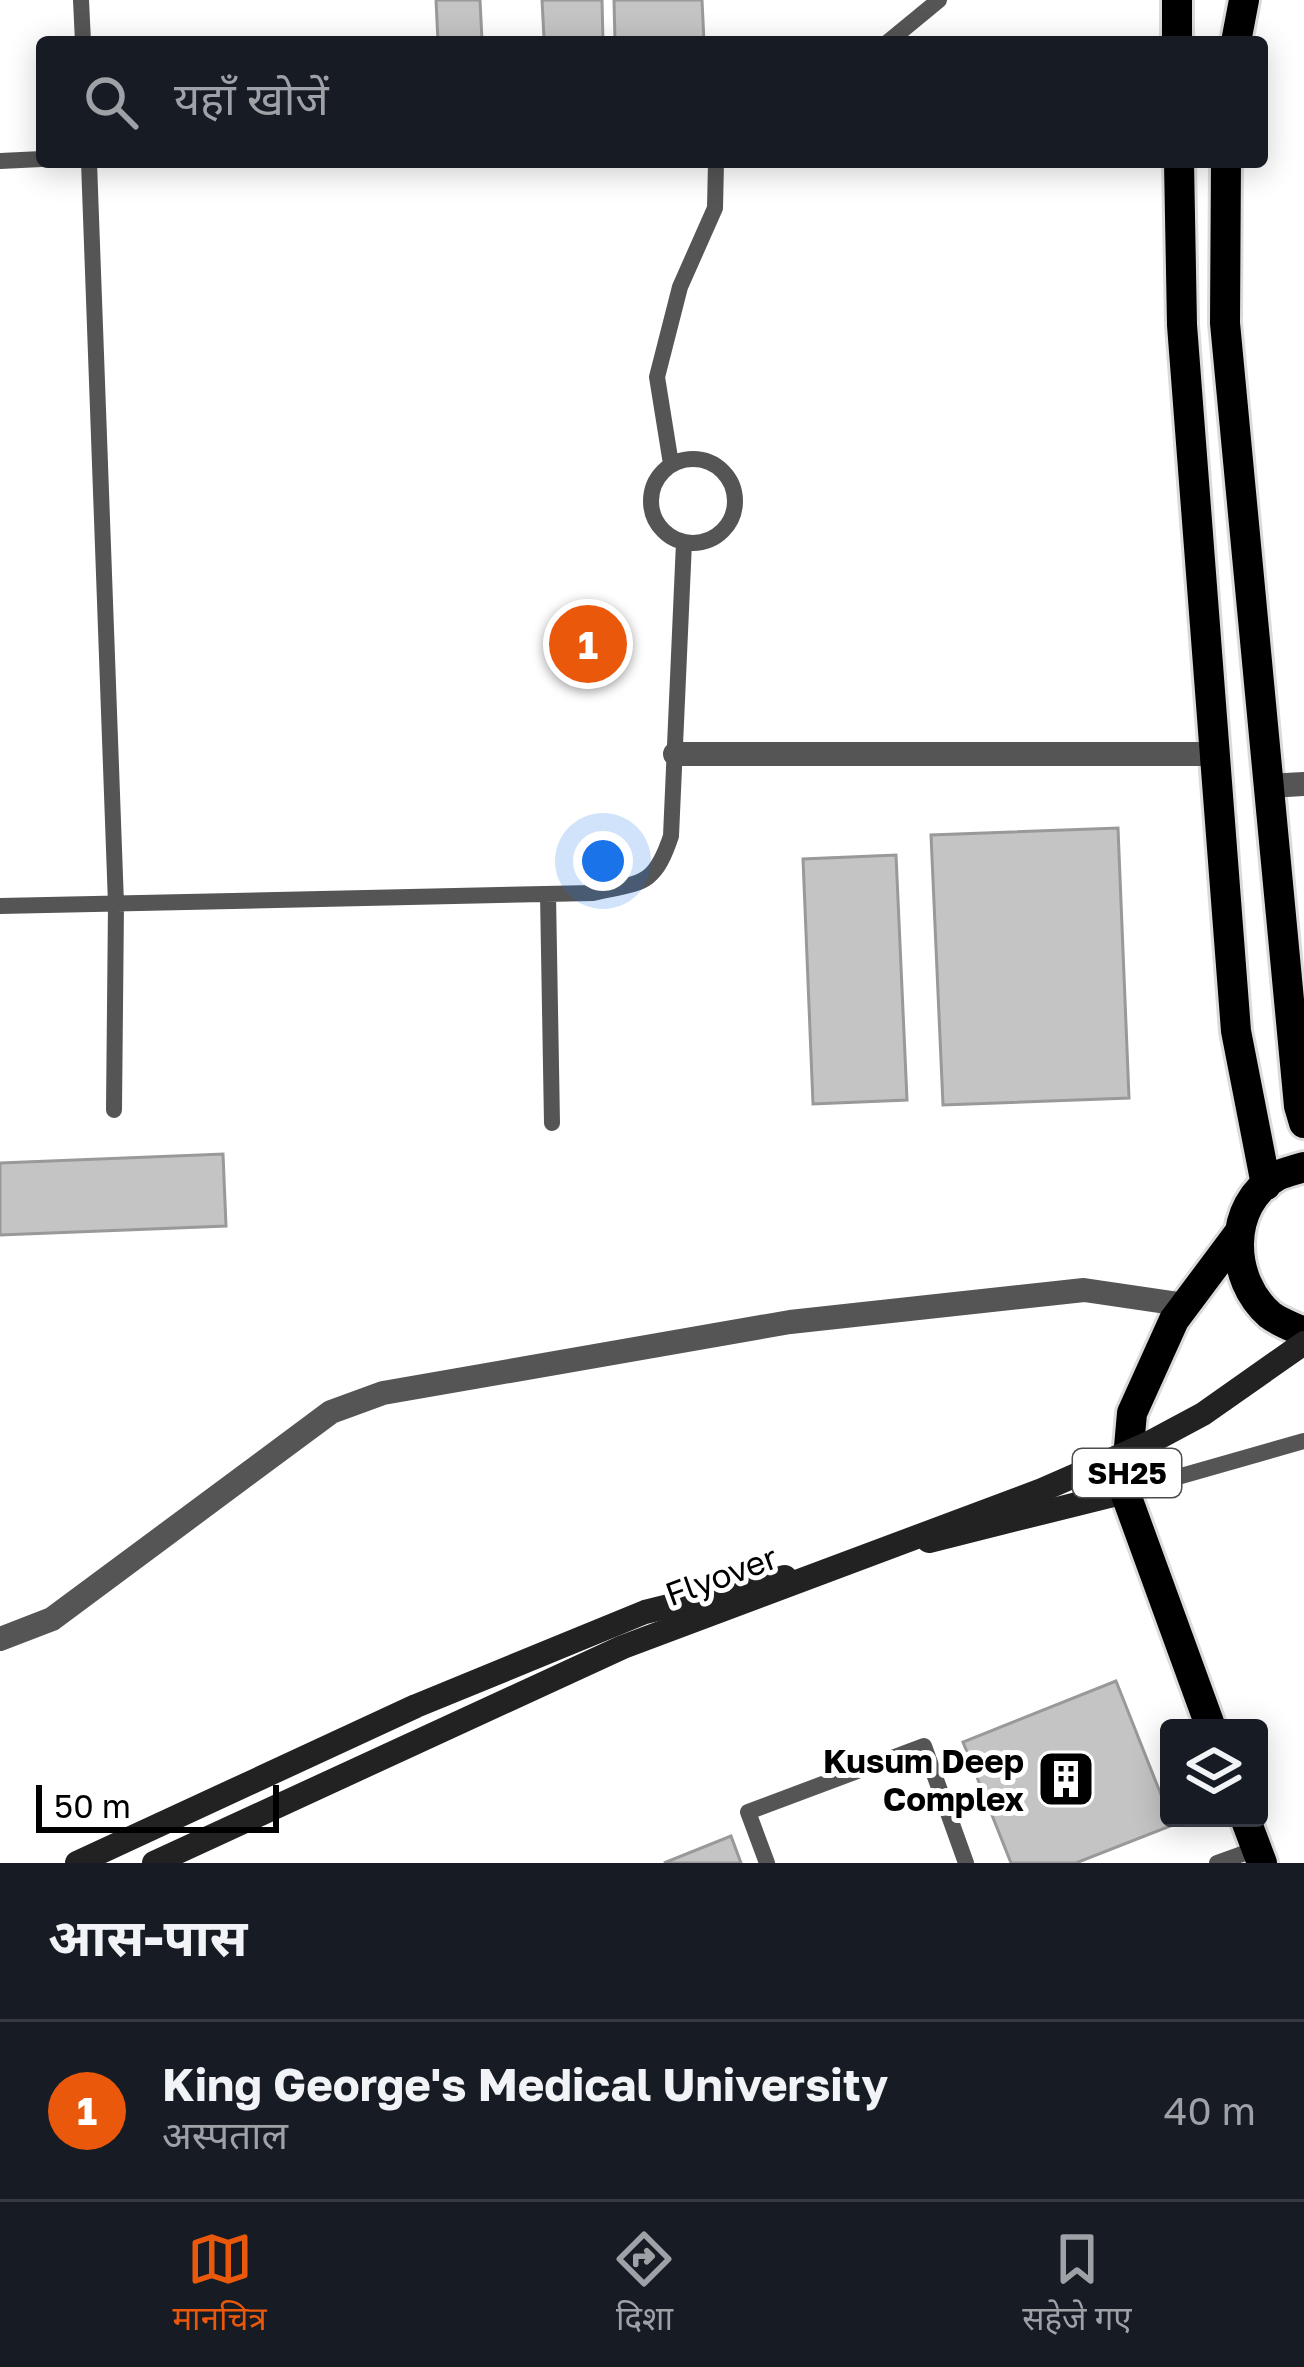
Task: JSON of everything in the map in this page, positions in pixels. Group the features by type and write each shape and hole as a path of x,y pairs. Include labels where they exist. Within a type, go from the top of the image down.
{"main road":[{"path":"1177,0 1177,36"},
{"path":"1237,36 1244,0"},
{"path":"1179,168 1182,325 1236,1031 1266,1185"},
{"path":"1226,168 1225,323 1304,1123"},
{"path":"1193,477 1239,470"},
{"path":"1304,1167 1266,1185 1238,1233 1238,1261 1247,1287 1271,1316 1304,1332"},
{"name":"SH25","path":"1208,1719 1125,1492 1132,1413 1174,1320 1238,1233"},
{"name":"Flyover","path":"154,1863 622,1647 1042,1490 1147,1444 1203,1414 1304,1343"},
{"path":"77,1863 416,1706 645,1612 1125,1492"},
{"path":"1248,1827 1259,1856"}],"street":[{"path":"675,754 1215,754"},
{"path":"1268,786 1304,784"},
{"path":"0,1639 52,1619 331,1412 383,1393 790,1322 993,1299 1084,1290 1186,1305"}],"lane":[{"path":"81,0 83,36"},
{"path":"895,36 939,0"},
{"path":"0,161 36,159"},
{"path":"89,168 116,904 114,1110"},
{"path":"670,464 657,377 680,287 715,208 716,168"},
{"path":"703,460 730,479 734,510 714,538 698,544 684,542 666,534 656,522 650,504 658,476 670,464 703,460"},
{"path":"0,906 593,893 643,882 661,866 671,836 684,542"},
{"path":"548,894 552,1124"},
{"path":"1125,1492 1304,1441"},
{"path":"767,1863 748,1812 924,1746 966,1863"},
{"path":"1217,1863 1259,1856"}],"building":[{"path":"436,0 480,0 482,36 438,36"},
{"path":"542,0 602,0 603,36 544,36"},
{"path":"614,0 702,0 704,36 615,36"},
{"path":"1118,828 1129,1098 943,1105 931,835"},
{"path":"896,855 907,1100 813,1104 803,859"},
{"path":"223,1154 226,1226 0,1235 0,1163"},
{"name":"Kusum Deep Complex","path":"1116,1681 1160,1792 1160,1827 1168,1827 1076,1863 1011,1863 963,1742"},
{"path":"731,1836 741,1863 664,1863"}],"place":[{"name":"King George's Medical University","path":"588,644"},
{"name":"Kusum Deep Complex","path":"1066,1779"}]}
